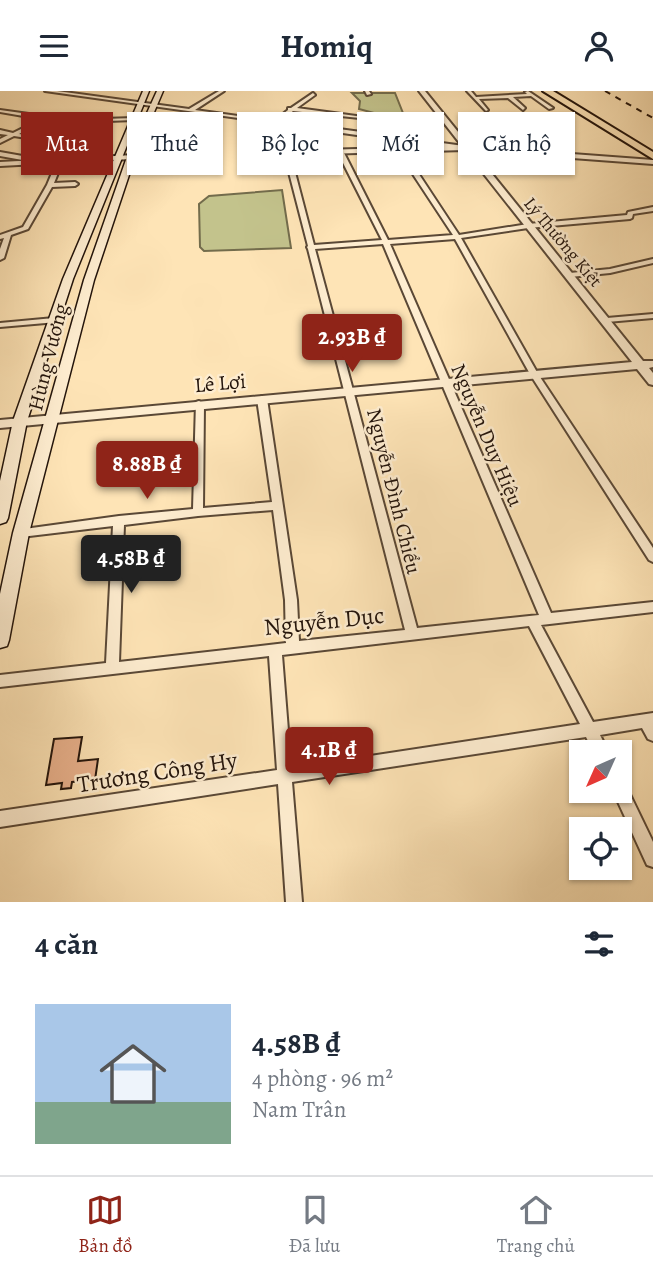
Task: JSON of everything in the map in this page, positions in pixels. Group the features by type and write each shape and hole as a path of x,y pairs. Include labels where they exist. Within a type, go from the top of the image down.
{"highway":[{"path":"547,91 653,156"},
{"path":"555,91 653,150"}],"main road":[{"name":"Hùng Vương","path":"136,112 146,91"},
{"name":"Hùng Vương","path":"150,112 160,91"},
{"name":"Hùng Vương","path":"0,518 20,421 54,320 127,135"},
{"name":"Hùng Vương","path":"0,640 21,533 89,280 127,169"}],"street":[{"path":"47,91 237,118"},
{"path":"189,111 222,91"},
{"name":"Lý Thường Kiệt","path":"422,91 458,140"},
{"path":"469,91 486,110"},
{"path":"526,91 551,108"},
{"path":"286,112 313,94"},
{"path":"475,98 532,95"},
{"path":"509,96 523,109"},
{"path":"289,109 320,112"},
{"path":"0,111 21,114"},
{"path":"0,141 21,130"},
{"path":"0,132 21,135"},
{"path":"343,132 458,147"},
{"path":"0,154 21,158"},
{"path":"575,156 653,162"},
{"path":"113,157 127,157"},
{"name":"Nguyễn Duy Hiệu","path":"343,157 386,242 540,620 596,740"},
{"path":"0,164 21,163"},
{"path":"0,258 4,237 26,228 53,175"},
{"name":"Nguyễn Đình Chiểu","path":"292,175 351,391 412,634"},
{"path":"417,175 457,237 534,375 653,557"},
{"name":"Lý Thường Kiệt","path":"486,175 647,364 653,381"},
{"path":"50,185 75,184"},
{"path":"310,247 457,237 528,226 629,217 630,212 653,209"},
{"path":"570,275 610,271 653,261"},
{"path":"607,320 653,316"},
{"path":"0,325 54,320"},
{"name":"Lê Lợi","path":"0,424 647,364"},
{"path":"262,399 290,600 293,648"},
{"path":"198,404 198,512"},
{"path":"21,533 118,520 276,506"},
{"path":"112,668 118,520"},
{"name":"Nguyễn Dục","path":"0,681 653,607"},
{"path":"275,650 294,902"},
{"name":"Trương Công Hy","path":"0,819 590,728 651,725"},
{"path":"627,803 653,859"}],"green space":[{"path":"352,93 395,93 403,112 370,112 359,109 360,101"},
{"path":"282,190 291,248 204,251 200,247 199,204 209,196"}],"building":[{"path":"82,737 78,761 98,759 95,780 72,782 71,788 61,789 62,783 46,785 54,739"}],"railway":[{"path":"605,91 653,118"}]}
